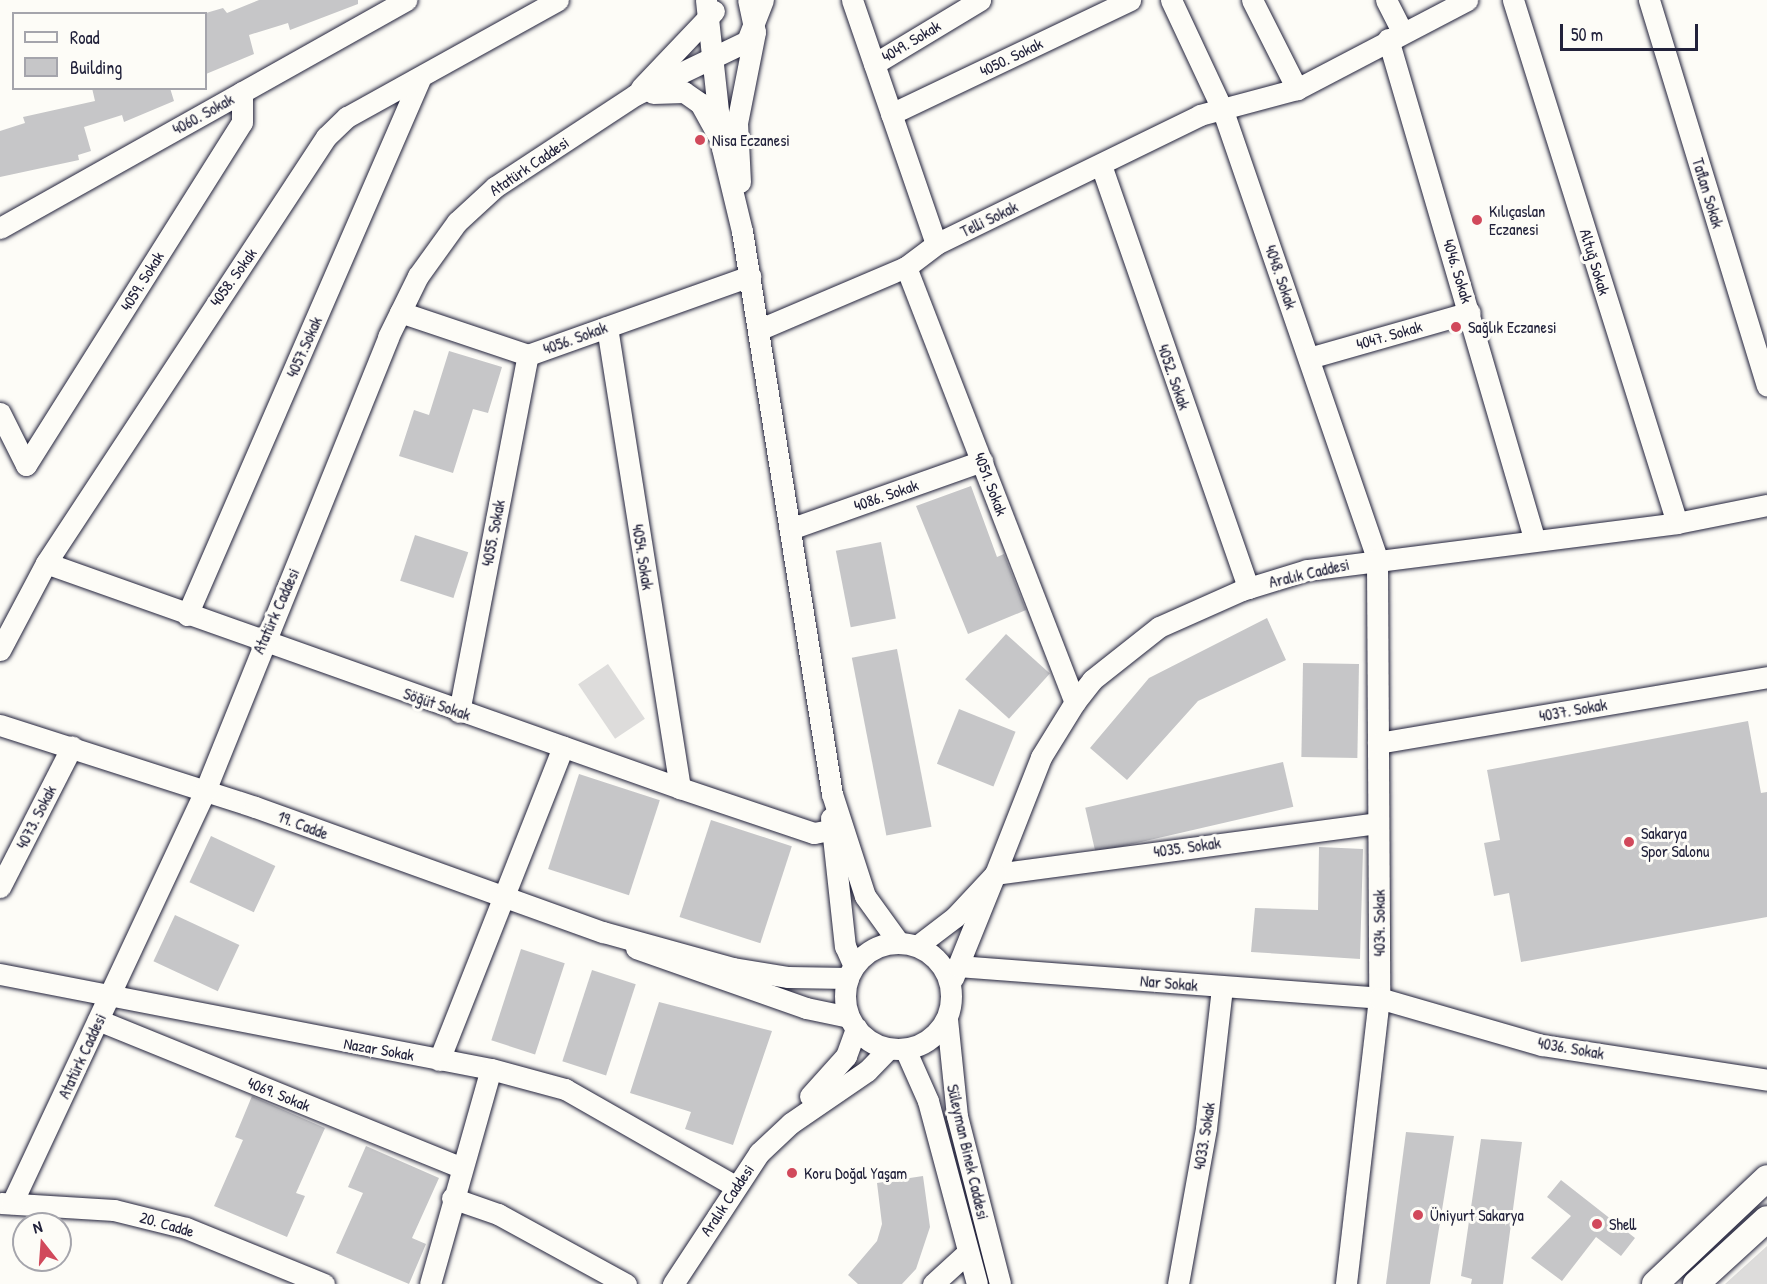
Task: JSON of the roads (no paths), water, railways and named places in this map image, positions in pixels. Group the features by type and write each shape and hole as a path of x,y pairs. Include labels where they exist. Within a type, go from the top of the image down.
{"main road":[{"path":"1655,1284 1767,1178"},
{"path":"1696,1284 1767,1219"}],"street":[{"name":"4060. Sokak","path":"0,228 242,92 382,5 406,0"},
{"name":"4058. Sokak","path":"0,650 46,563 203,318 260,240 303,165 347,117 420,79 558,0"},
{"path":"748,0 755,32"},
{"path":"742,231 737,123 763,0"},
{"path":"852,0 936,244"},
{"name":"4049. Sokak","path":"874,64 980,0"},
{"name":"4050. Sokak","path":"891,114 1130,0"},
{"name":"4048. Sokak","path":"1172,0 1222,111 1377,559"},
{"path":"1252,0 1297,89"},
{"name":"4046. Sokak","path":"1386,0 1534,538"},
{"name":"Telli Sokak","path":"758,330 906,267 936,244 1200,115 1222,111 1297,89 1395,35 1467,0"},
{"name":"Altuğ Sokak","path":"1514,0 1677,523"},
{"name":"Taflan Sokak","path":"1649,0 1767,386"},
{"path":"603,932 651,956 852,1022 897,1049 922,1044 947,1019 954,975 932,955 908,944 865,896 831,794 750,276 742,231 722,148 713,61 712,5"},
{"name":"Atatürk Caddesi","path":"635,95 712,5"},
{"name":"Atatürk Caddesi","path":"6,1203 98,1020 205,790 400,312 457,222 495,187 635,95 713,61 755,32"},
{"name":"4057.Sokak","path":"187,615 420,79"},
{"name":"4059. Sokak","path":"0,413 26,465 242,122 242,92"},
{"path":"635,95 684,92 699,104 722,148"},
{"name":"4052. Sokak","path":"1101,165 1248,588"},
{"name":"4051. Sokak","path":"906,267 1075,702"},
{"name":"4056. Sokak","path":"400,312 528,355 750,276"},
{"name":"4047. Sokak","path":"1309,358 1470,312"},
{"name":"4054. Sokak","path":"607,327 680,788"},
{"name":"4055. Sokak","path":"459,712 528,355"},
{"name":"4086. Sokak","path":"790,529 982,461"},
{"name":"Aralık Caddesi","path":"954,975 1041,757 1075,702 1092,681 1159,627 1248,588 1307,570 1534,538 1677,523 1767,505"},
{"name":"4034. Sokak","path":"1346,1284 1379,998 1377,559"},
{"name":"Söğüt Sokak","path":"46,563 459,712 680,788 814,833 830,830"},
{"name":"4037. Sokak","path":"1378,743 1767,677"},
{"name":"19. Cadde","path":"0,725 205,790 603,932"},
{"name":"4073. Sokak","path":"0,887 72,747"},
{"path":"439,1060 507,898 563,747"},
{"path":"831,794 830,830 845,946 851,972 852,1022"},
{"name":"4035. Sokak","path":"995,874 1378,822"},
{"path":"603,932 733,968 788,977 851,972 882,945 908,944 955,917 995,874"},
{"name":"Nazar Sokak","path":"0,974 108,999 491,1069 565,1089 735,1186"},
{"name":"Nar Sokak","path":"954,975 1222,987 1379,998"},
{"name":"4033. Sokak","path":"1178,1284 1206,1128 1222,987"},
{"name":"4036. Sokak","path":"1379,998 1542,1045 1767,1080"},
{"name":"Süleyman Binek Caddesi","path":"947,1019 957,1116 1000,1284"},
{"name":"4069. Sokak","path":"98,1020 460,1167"},
{"name":"Aralık Caddesi","path":"673,1284 735,1186 846,1056 852,1022"},
{"name":"Aralık Caddesi","path":"791,1123 897,1049"},
{"name":"Süleyman Binek Caddesi","path":"897,1049 928,1101 976,1284"},
{"path":"430,1284 460,1167 491,1069"},
{"path":"452,1198 498,1214 626,1284"},
{"name":"20. Cadde","path":"6,1203 114,1209 186,1228 324,1284"},
{"path":"933,1284 968,1252"}],"place":[{"name":"Nisa Eczanesi","path":"700,140"},
{"name":"Kılıçaslan Eczanesi","path":"1477,220"},
{"name":"Sağlık Eczanesi","path":"1456,327"},
{"name":"Sakarya Spor Salonu","path":"1629,842"},
{"name":"Koru Doğal Yaşam","path":"792,1173"},
{"name":"Üniyurt Sakarya","path":"1418,1215"},
{"name":"Shell","path":"1597,1224"}]}
